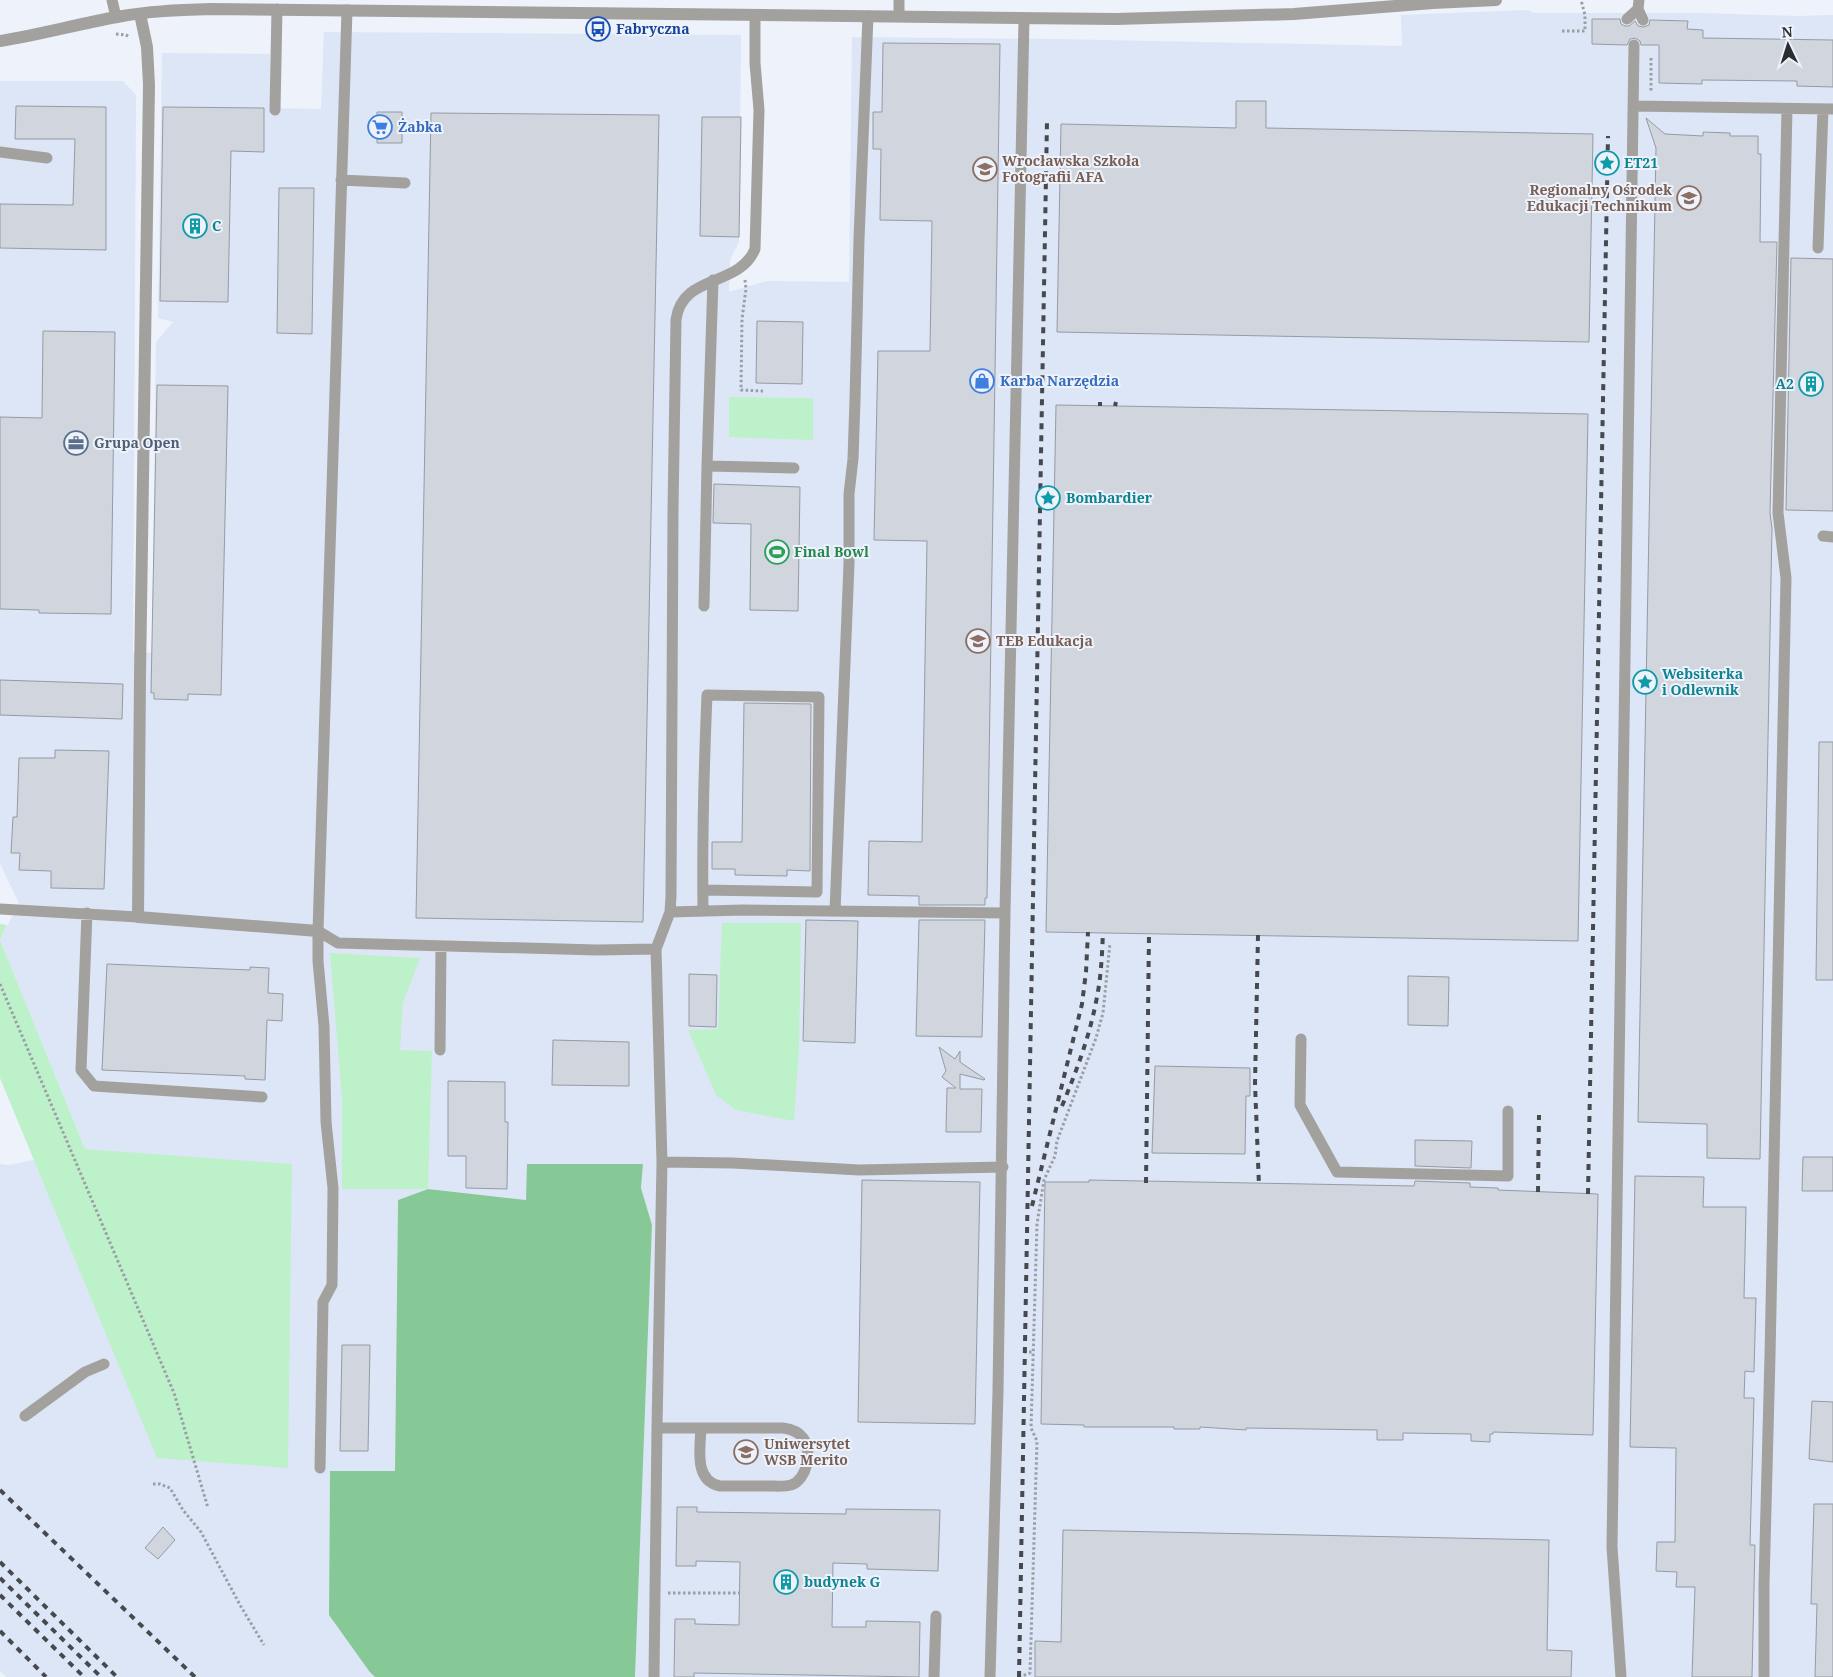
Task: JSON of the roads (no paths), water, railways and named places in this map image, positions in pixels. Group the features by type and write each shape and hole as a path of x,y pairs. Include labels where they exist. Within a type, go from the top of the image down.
{"street":[{"path":"0,41 116,17 212,9 1161,18 1294,14 1496,0"},
{"path":"140,14 147,47 149,85 138,917 318,931"}],"lane":[{"path":"112,0 116,17"},
{"path":"899,0 899,16"},
{"path":"275,110 277,9"},
{"path":"320,1468 323,1302 332,1285 333,1188 326,1122 324,1026 318,961 318,931 347,10"},
{"path":"1627,20 1640,10"},
{"path":"654,1677 662,1162 656,949 670,912 676,320 677,309 682,299 701,285 742,267 752,257 755,249 759,110 755,62 755,15"},
{"path":"835,911 849,564 849,494 855,410 859,223 868,16"},
{"path":"990,1677 1003,1167 1005,912 1024,18"},
{"path":"1621,1677 1612,1547 1634,45"},
{"path":"1633,106 1828,109 1818,248"},
{"path":"1764,1677 1764,1575 1786,588 1778,513 1787,108"},
{"path":"0,152 47,158"},
{"path":"342,180 405,183"},
{"path":"704,606 713,280"},
{"path":"707,466 794,468"},
{"path":"703,890 817,892 819,697 707,694 703,890 703,911"},
{"path":"0,909 138,917"},
{"path":"670,912 1005,912"},
{"path":"87,913 81,1070 94,1086 262,1097"},
{"path":"318,931 338,943 597,950 656,949"},
{"path":"440,1050 441,946"},
{"path":"1301,1039 1300,1105 1337,1172 1508,1176 1508,1111"},
{"path":"662,1162 733,1163 859,1170 1003,1167"},
{"path":"25,1416 85,1372 104,1364"},
{"path":"657,1428 701,1428 783,1428 790,1429 797,1432 805,1440 807,1460 805,1473 796,1483 786,1486 720,1486 713,1484 704,1476 701,1470 701,1428"},
{"path":"934,1677 936,1616"}],"railway":[{"path":"1019,1677 1047,121"},
{"path":"1588,1194 1608,136"},
{"path":"1115,406 1116,402"},
{"path":"1032,1206 1082,1004 1088,932"},
{"path":"1062,1106 1090,1029 1098,993 1103,932"},
{"path":"1146,1183 1149,933"},
{"path":"1258,935 1255,1084 1259,1186"},
{"path":"1538,1192 1539,1115"},
{"path":"0,1490 195,1677"},
{"path":"0,1562 117,1677"},
{"path":"0,1578 101,1677"},
{"path":"0,1595 84,1677"},
{"path":"0,1631 46,1677"}],"place":[{"name":"Fabryczna","path":"598,29"},
{"name":"Żabka","path":"380,127"},
{"name":"ET21","path":"1607,163"},
{"name":"Wrocławska Szkoła Fotografii AFA","path":"985,169"},
{"name":"Regionalny Ośrodek Edukacji Technikum","path":"1689,198"},
{"name":"C","path":"195,226"},
{"name":"Karba Narzędzia","path":"982,381"},
{"name":"A2","path":"1811,384"},
{"name":"Grupa Open","path":"76,443"},
{"name":"Bombardier","path":"1048,498"},
{"name":"Final Bowl","path":"777,552"},
{"name":"TEB Edukacja","path":"978,641"},
{"name":"Websiterka i Odlewnik","path":"1645,682"},
{"name":"Uniwersytet WSB Merito","path":"746,1452"},
{"name":"budynek G","path":"786,1582"}]}
